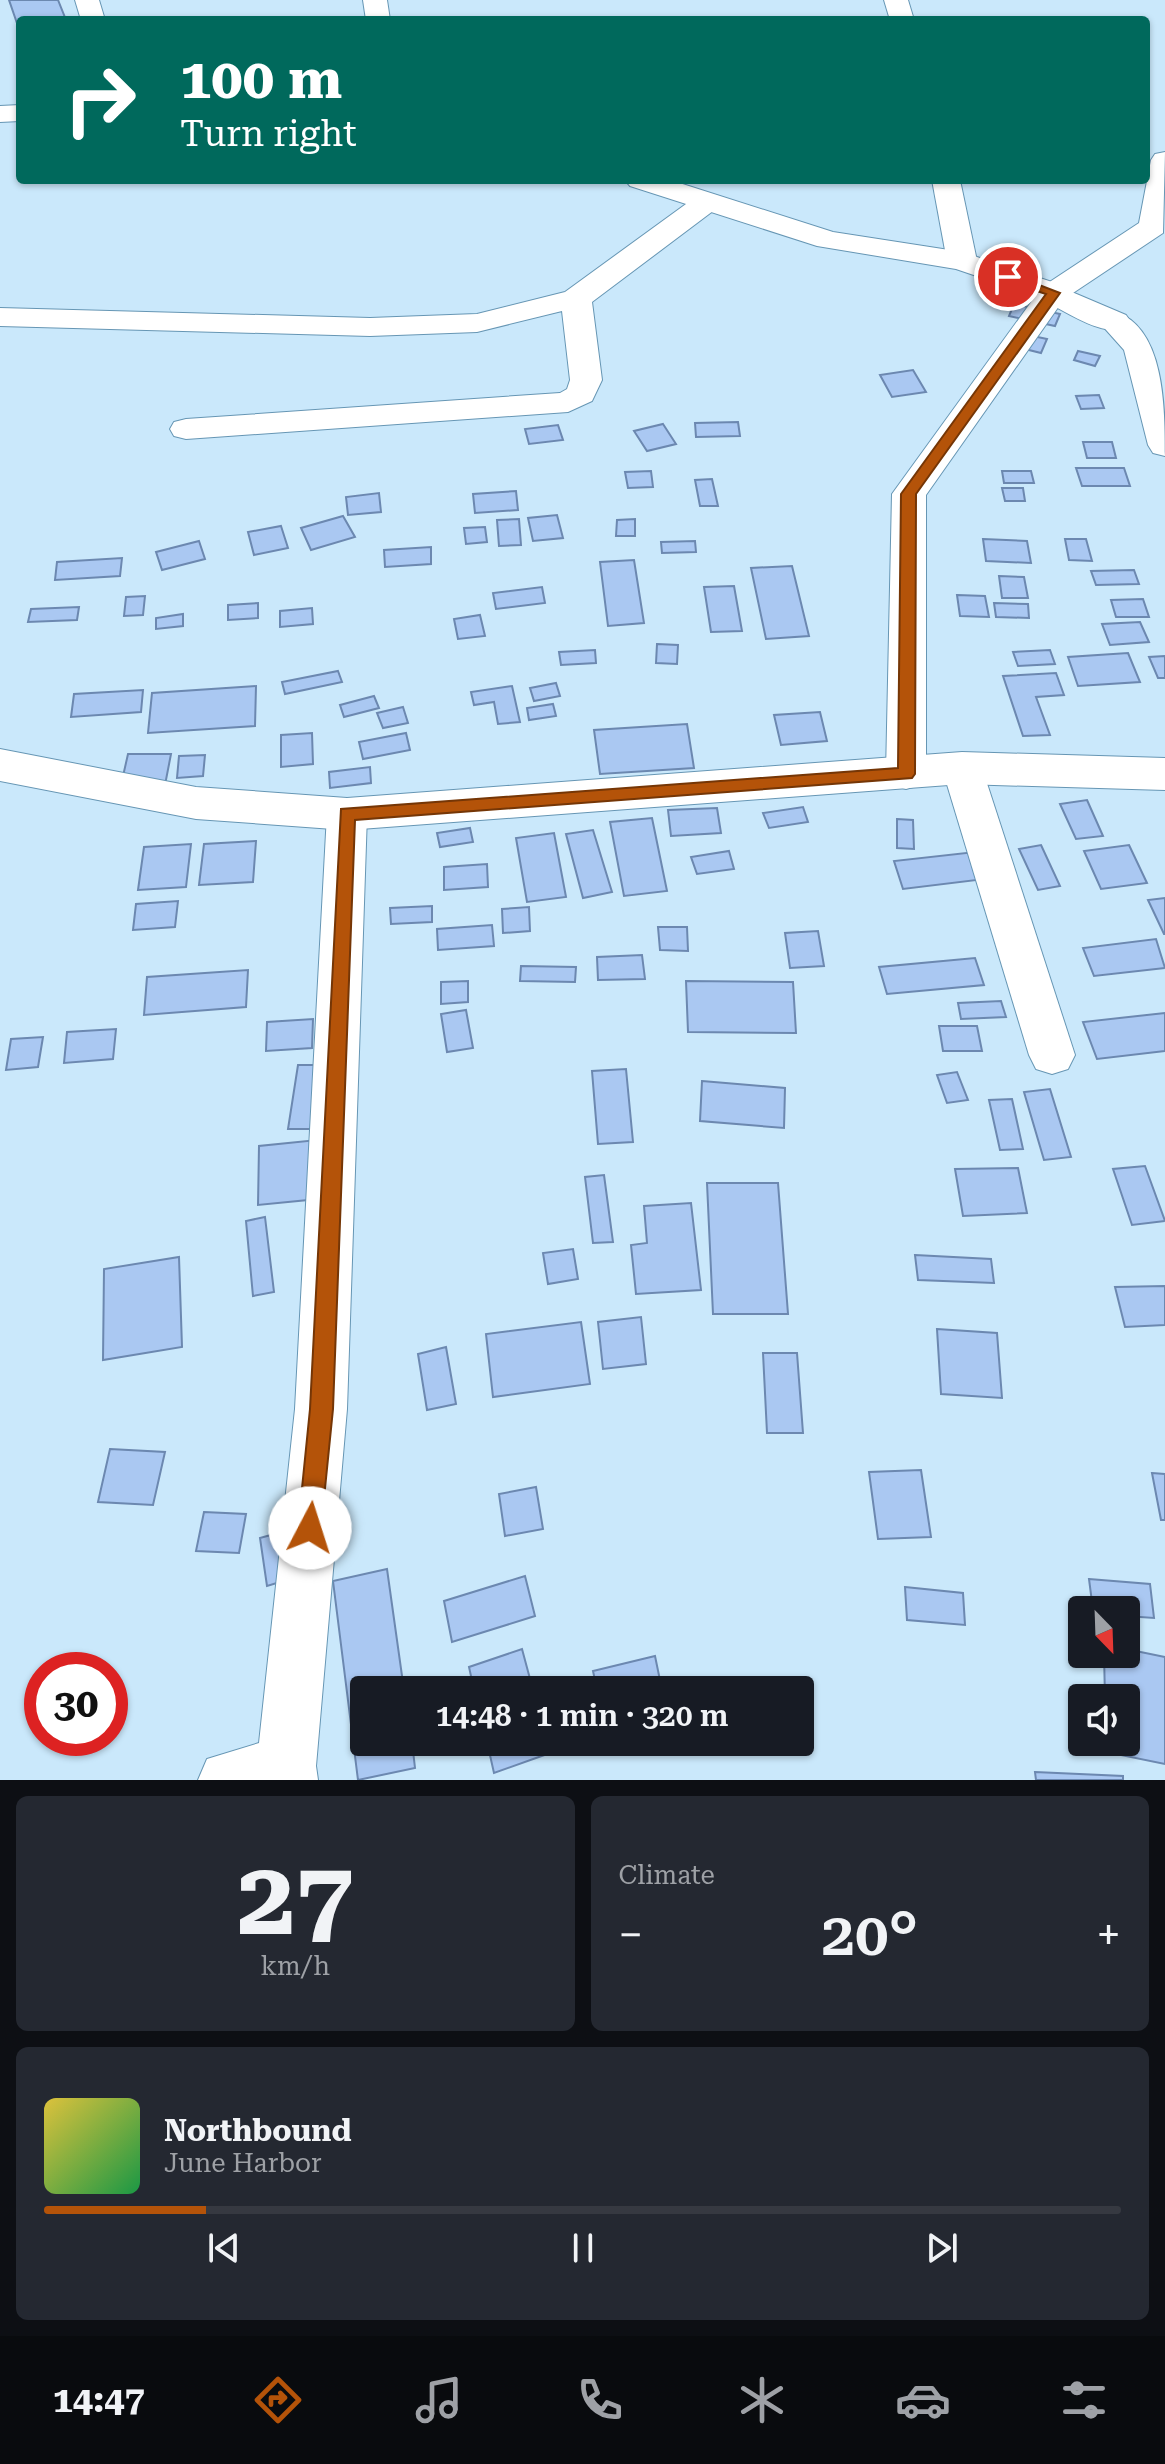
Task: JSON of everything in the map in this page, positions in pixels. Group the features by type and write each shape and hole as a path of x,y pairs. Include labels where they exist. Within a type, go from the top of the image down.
{"street":[{"path":"906,774 909,494 1053,293 1153,227 1165,160"},
{"path":"652,184 828,240 962,261 1053,293 1115,322 1140,347 1165,445"},
{"path":"947,184 962,261"},
{"path":"0,317 370,327 477,323 576,299 707,202"},
{"path":"186,429 568,402 581,394 586,380 576,299"},
{"path":"0,765 196,803 347,814 962,768 1165,774"},
{"path":"962,768 1052,1055"},
{"path":"228,1780 287,1773 321,1409 347,814"}],"building":[{"path":"9,0 58,0 64,16 16,16 16,20"},
{"path":"1014,304 1060,314 1055,326 1009,316"},
{"path":"1028,335 1047,339 1041,353 1021,348"},
{"path":"1078,351 1100,356 1095,366 1074,360"},
{"path":"913,370 926,392 892,397 880,375"},
{"path":"1099,395 1104,408 1081,409 1076,396"},
{"path":"738,422 740,436 696,437 695,423"},
{"path":"663,424 676,444 647,451 634,431"},
{"path":"558,425 563,440 529,444 525,429"},
{"path":"1083,442 1112,442 1116,458 1087,458"},
{"path":"1076,468 1124,468 1130,486 1082,486"},
{"path":"651,471 653,487 628,488 625,472"},
{"path":"1002,471 1031,471 1034,483 1004,483"},
{"path":"712,479 718,506 700,506 695,480"},
{"path":"1002,488 1023,488 1025,501 1005,501"},
{"path":"516,491 518,510 475,513 473,494"},
{"path":"379,493 381,512 348,515 346,497"},
{"path":"557,515 563,538 533,541 528,518"},
{"path":"343,516 355,537 311,550 301,528"},
{"path":"519,519 521,545 499,546 497,520"},
{"path":"635,519 635,536 616,536 617,520"},
{"path":"281,526 288,548 254,555 248,532"},
{"path":"485,527 487,542 466,544 464,528"},
{"path":"983,539 1027,541 1031,563 986,561"},
{"path":"1065,539 1086,539 1092,561 1069,560"},
{"path":"199,541 205,559 162,570 156,552"},
{"path":"695,541 696,552 662,553 661,542"},
{"path":"431,547 431,564 385,567 384,550"},
{"path":"122,558 120,576 55,580 57,562"},
{"path":"634,560 644,623 608,626 600,562"},
{"path":"792,566 809,636 766,639 751,568"},
{"path":"1134,570 1139,584 1096,585 1091,571"},
{"path":"999,576 1024,577 1028,598 1002,598"},
{"path":"734,586 742,631 711,632 704,587"},
{"path":"542,587 545,603 496,609 493,593"},
{"path":"957,595 985,596 989,617 960,616"},
{"path":"145,596 143,615 124,616 126,597"},
{"path":"1143,599 1149,617 1116,617 1111,600"},
{"path":"258,603 258,618 228,620 228,605"},
{"path":"994,603 1028,604 1029,618 996,617"},
{"path":"79,607 77,620 28,622 31,609"},
{"path":"312,608 313,624 280,627 280,611"},
{"path":"183,614 183,626 156,629 156,618"},
{"path":"480,615 485,636 458,639 454,619"},
{"path":"1140,622 1149,642 1110,645 1102,624"},
{"path":"657,644 678,645 677,664 656,663"},
{"path":"595,650 596,663 561,665 559,652"},
{"path":"1050,650 1055,664 1018,666 1013,652"},
{"path":"1128,653 1140,682 1078,686 1068,657"},
{"path":"1165,656 1165,678 1158,678 1149,657"},
{"path":"338,671 342,682 285,694 282,682"},
{"path":"1056,673 1064,695 1036,697 1050,735 1023,736 1003,676"},
{"path":"556,683 560,696 534,701 530,688"},
{"path":"256,686 255,726 148,733 152,693"},
{"path":"512,686 520,722 498,724 494,702 474,705 471,692"},
{"path":"143,690 141,712 71,717 74,694"},
{"path":"374,696 379,708 344,717 340,705"},
{"path":"553,704 556,716 529,720 527,708"},
{"path":"403,707 408,723 383,728 377,713"},
{"path":"820,712 827,741 781,745 774,715"},
{"path":"687,724 694,768 600,774 594,730"},
{"path":"312,733 313,764 281,767 281,735"},
{"path":"406,733 410,750 363,759 359,742"},
{"path":"128,754 171,754 165,785 121,785"},
{"path":"205,755 203,776 177,778 179,756"},
{"path":"370,767 371,783 330,788 329,772"},
{"path":"1087,800 1103,836 1076,839 1060,804"},
{"path":"803,807 808,822 769,828 763,813"},
{"path":"717,808 721,833 671,836 668,810"},
{"path":"652,818 667,891 624,896 610,822"},
{"path":"897,819 913,820 914,849 897,848"},
{"path":"470,828 473,842 440,847 437,833"},
{"path":"593,830 612,892 583,898 566,834"},
{"path":"554,833 566,897 527,902 516,838"},
{"path":"256,841 253,882 199,885 204,844"},
{"path":"191,844 186,887 138,890 144,847"},
{"path":"1041,845 1060,886 1038,890 1019,849"},
{"path":"1129,845 1147,883 1101,889 1084,851"},
{"path":"729,851 734,869 697,874 691,857"},
{"path":"975,852 985,879 903,889 894,861"},
{"path":"487,864 488,887 444,890 444,867"},
{"path":"1165,898 1165,934 1164,934 1148,900"},
{"path":"178,901 175,927 133,930 136,904"},
{"path":"432,906 432,922 391,924 390,908"},
{"path":"529,907 530,931 503,933 502,909"},
{"path":"492,925 494,946 438,950 437,929"},
{"path":"658,927 687,927 688,951 660,950"},
{"path":"818,931 824,966 790,968 785,933"},
{"path":"1156,939 1165,968 1094,976 1083,948"},
{"path":"642,955 645,979 598,980 597,957"},
{"path":"975,958 984,985 887,994 879,967"},
{"path":"521,966 576,967 575,982 520,981"},
{"path":"248,970 246,1007 144,1015 147,977"},
{"path":"468,981 468,1002 441,1004 441,982"},
{"path":"686,981 793,982 796,1033 688,1032"},
{"path":"1001,1001 1006,1017 961,1019 958,1003"},
{"path":"466,1010 473,1048 447,1052 441,1014"},
{"path":"1165,1013 1165,1051 1097,1059 1083,1022"},
{"path":"313,1019 312,1048 266,1051 267,1022"},
{"path":"939,1026 977,1026 982,1051 943,1051"},
{"path":"116,1029 113,1059 64,1063 67,1032"},
{"path":"43,1037 38,1067 6,1070 11,1039"},
{"path":"298,1065 319,1065 311,1129 288,1129"},
{"path":"626,1069 633,1142 598,1144 592,1071"},
{"path":"957,1072 968,1100 947,1103 937,1075"},
{"path":"702,1081 785,1088 784,1128 700,1121"},
{"path":"1050,1089 1071,1157 1044,1160 1024,1092"},
{"path":"1012,1099 1023,1149 1000,1150 989,1100"},
{"path":"317,1140 318,1199 258,1205 259,1146"},
{"path":"1145,1166 1165,1221 1132,1225 1113,1169"},
{"path":"1018,1168 1027,1213 963,1216 955,1169"},
{"path":"604,1175 613,1242 593,1243 585,1177"},
{"path":"707,1183 778,1183 788,1314 713,1314"},
{"path":"691,1203 701,1290 636,1294 631,1245 647,1243 644,1206"},
{"path":"265,1217 274,1292 253,1296 246,1221"},
{"path":"573,1249 578,1279 548,1284 543,1253"},
{"path":"915,1255 991,1259 994,1283 918,1280"},
{"path":"179,1257 182,1347 103,1360 104,1269"},
{"path":"1165,1286 1165,1325 1125,1327 1115,1287"},
{"path":"641,1317 646,1364 603,1369 598,1322"},
{"path":"581,1322 590,1384 493,1397 486,1334"},
{"path":"937,1329 997,1333 1002,1398 941,1394"},
{"path":"446,1347 456,1404 427,1410 418,1354"},
{"path":"763,1353 797,1353 803,1433 767,1433"},
{"path":"110,1449 165,1452 153,1505 98,1502"},
{"path":"921,1470 931,1537 878,1539 869,1472"},
{"path":"1152,1473 1165,1474 1165,1520 1161,1520"},
{"path":"536,1487 543,1529 505,1536 499,1494"},
{"path":"204,1512 246,1514 239,1553 196,1551"},
{"path":"292,1529 300,1576 267,1586 260,1538"},
{"path":"387,1569 402,1676 350,1676 350,1716 333,1581"},
{"path":"525,1576 535,1616 452,1642 444,1601"},
{"path":"1089,1579 1150,1584 1154,1618 1140,1617 1140,1596 1091,1596"},
{"path":"905,1587 963,1593 965,1625 907,1620"},
{"path":"522,1649 529,1676 471,1676 469,1667"},
{"path":"1140,1652 1165,1657 1165,1764 1126,1756 1140,1756 1140,1684 1105,1684 1104,1668 1140,1668"},
{"path":"655,1656 659,1676 594,1676 593,1671"},
{"path":"355,1756 414,1756 415,1768 358,1780"},
{"path":"490,1756 542,1756 494,1773"},
{"path":"1035,1772 1123,1776 1123,1780 1036,1780"}],"route":[{"path":"310,1528 321,1409 347,814 842,776 906,774 909,494 1053,293 1008,277"}]}
